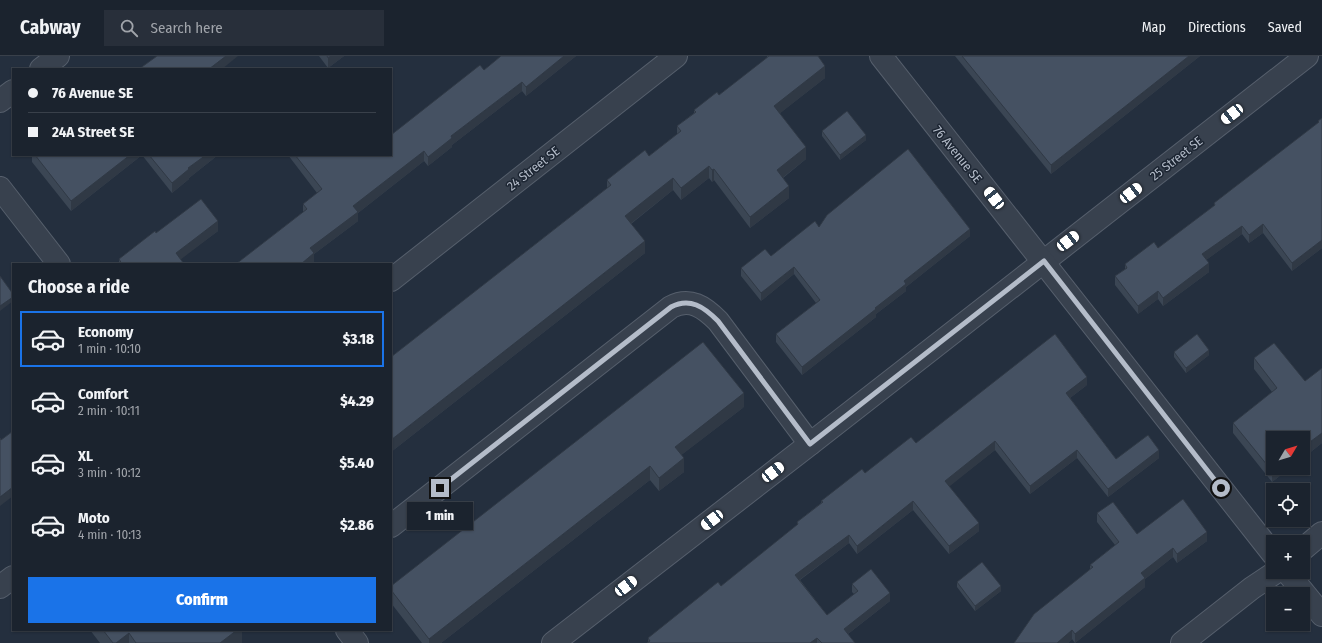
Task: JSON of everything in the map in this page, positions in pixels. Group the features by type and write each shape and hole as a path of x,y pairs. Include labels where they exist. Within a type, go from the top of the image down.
{"street":[{"path":"42,68 58,56"},
{"name":"24 Street SE","path":"392,279 676,56"},
{"name":"76 Avenue SE","path":"882,56 1266,545"},
{"name":"25 Street SE","path":"553,643 1307,56"},
{"path":"0,101 12,92"},
{"path":"0,188 58,263"},
{"path":"392,525 671,307 679,303 688,302 694,304 702,308 718,321 810,444"},
{"path":"1310,543 1322,533"},
{"path":"0,587 12,578"},
{"path":"1182,643 1266,579"},
{"path":"1293,579 1322,615"},
{"path":"348,631 357,643"}],"building":[{"path":"157,56 226,56 210,68 140,68"},
{"path":"501,56 564,56 526,87 522,82 451,136 452,138 428,157 424,151 353,206 358,212 310,248 314,253 302,263 237,263 307,209 303,204 322,189 296,156 392,156 392,134 480,65 484,70"},
{"path":"769,56 818,56 825,66 774,106 806,147 777,170 789,186 750,217 714,169 712,170 709,166 681,188 673,178 625,216 645,241 392,439 392,356 611,185 607,180 645,150 649,156 681,131 677,126 696,112 694,110 717,92 719,95"},
{"path":"962,56 1189,56 1051,165"},
{"path":"847,111 866,135 840,155 822,131"},
{"path":"1322,118 1322,240 1292,263 1263,224 1249,235 1242,226 1202,254 1209,263 1163,298 1158,291 1138,306 1115,276 1127,268 1125,264 1154,242 1158,248 1215,205 1214,203 1319,122 1318,121"},
{"path":"908,149 970,229 904,281 906,284 875,308 876,309 802,367 776,334 820,300 794,267 761,293 741,268 765,249 771,256 815,221 819,227 827,215"},
{"path":"36,156 129,156 71,201"},
{"path":"150,156 205,156 188,168 189,169 172,183"},
{"path":"201,199 218,221 176,253 183,263 121,263 119,259 155,231 156,233"},
{"path":"0,276 12,293 12,298 0,306"},
{"path":"1055,334 1087,377 1066,393 1116,459 1148,435 1159,450 1108,489 1077,450 1030,486 995,441 945,481 979,523 949,546 913,501 857,546 849,535 795,575 827,615 858,591 852,584 871,569 890,593 844,629 855,643 822,643 817,638 810,643 647,643 650,641 648,638 718,582 721,586 798,524 797,522 823,502 821,501 862,469 865,473 911,437 916,443"},
{"path":"1197,334 1209,350 1186,368 1174,352"},
{"path":"703,342 744,393 675,447 684,458 659,478 650,466 429,639 392,591 392,585"},
{"path":"1274,343 1305,381 1322,368 1322,433 1310,442 1310,431 1266,431 1266,464 1233,423 1277,388 1254,358"},
{"path":"12,432 12,488 0,497 0,438 1,440"},
{"path":"1183,499 1207,532 1177,554 1173,548 1141,573 1145,578 1075,634 1072,630 1057,643 1014,643 1034,614 1093,567 1090,565 1119,542 1097,513 1113,502 1137,534"},
{"path":"982,562 1001,586 975,606 957,582"},
{"path":"104,631 236,631 220,643 136,643 129,633 116,643 113,643"}],"route":[{"path":"440,488 671,307 679,303 688,302 694,304 711,314 718,321 810,444 1044,261 1221,488"}]}
